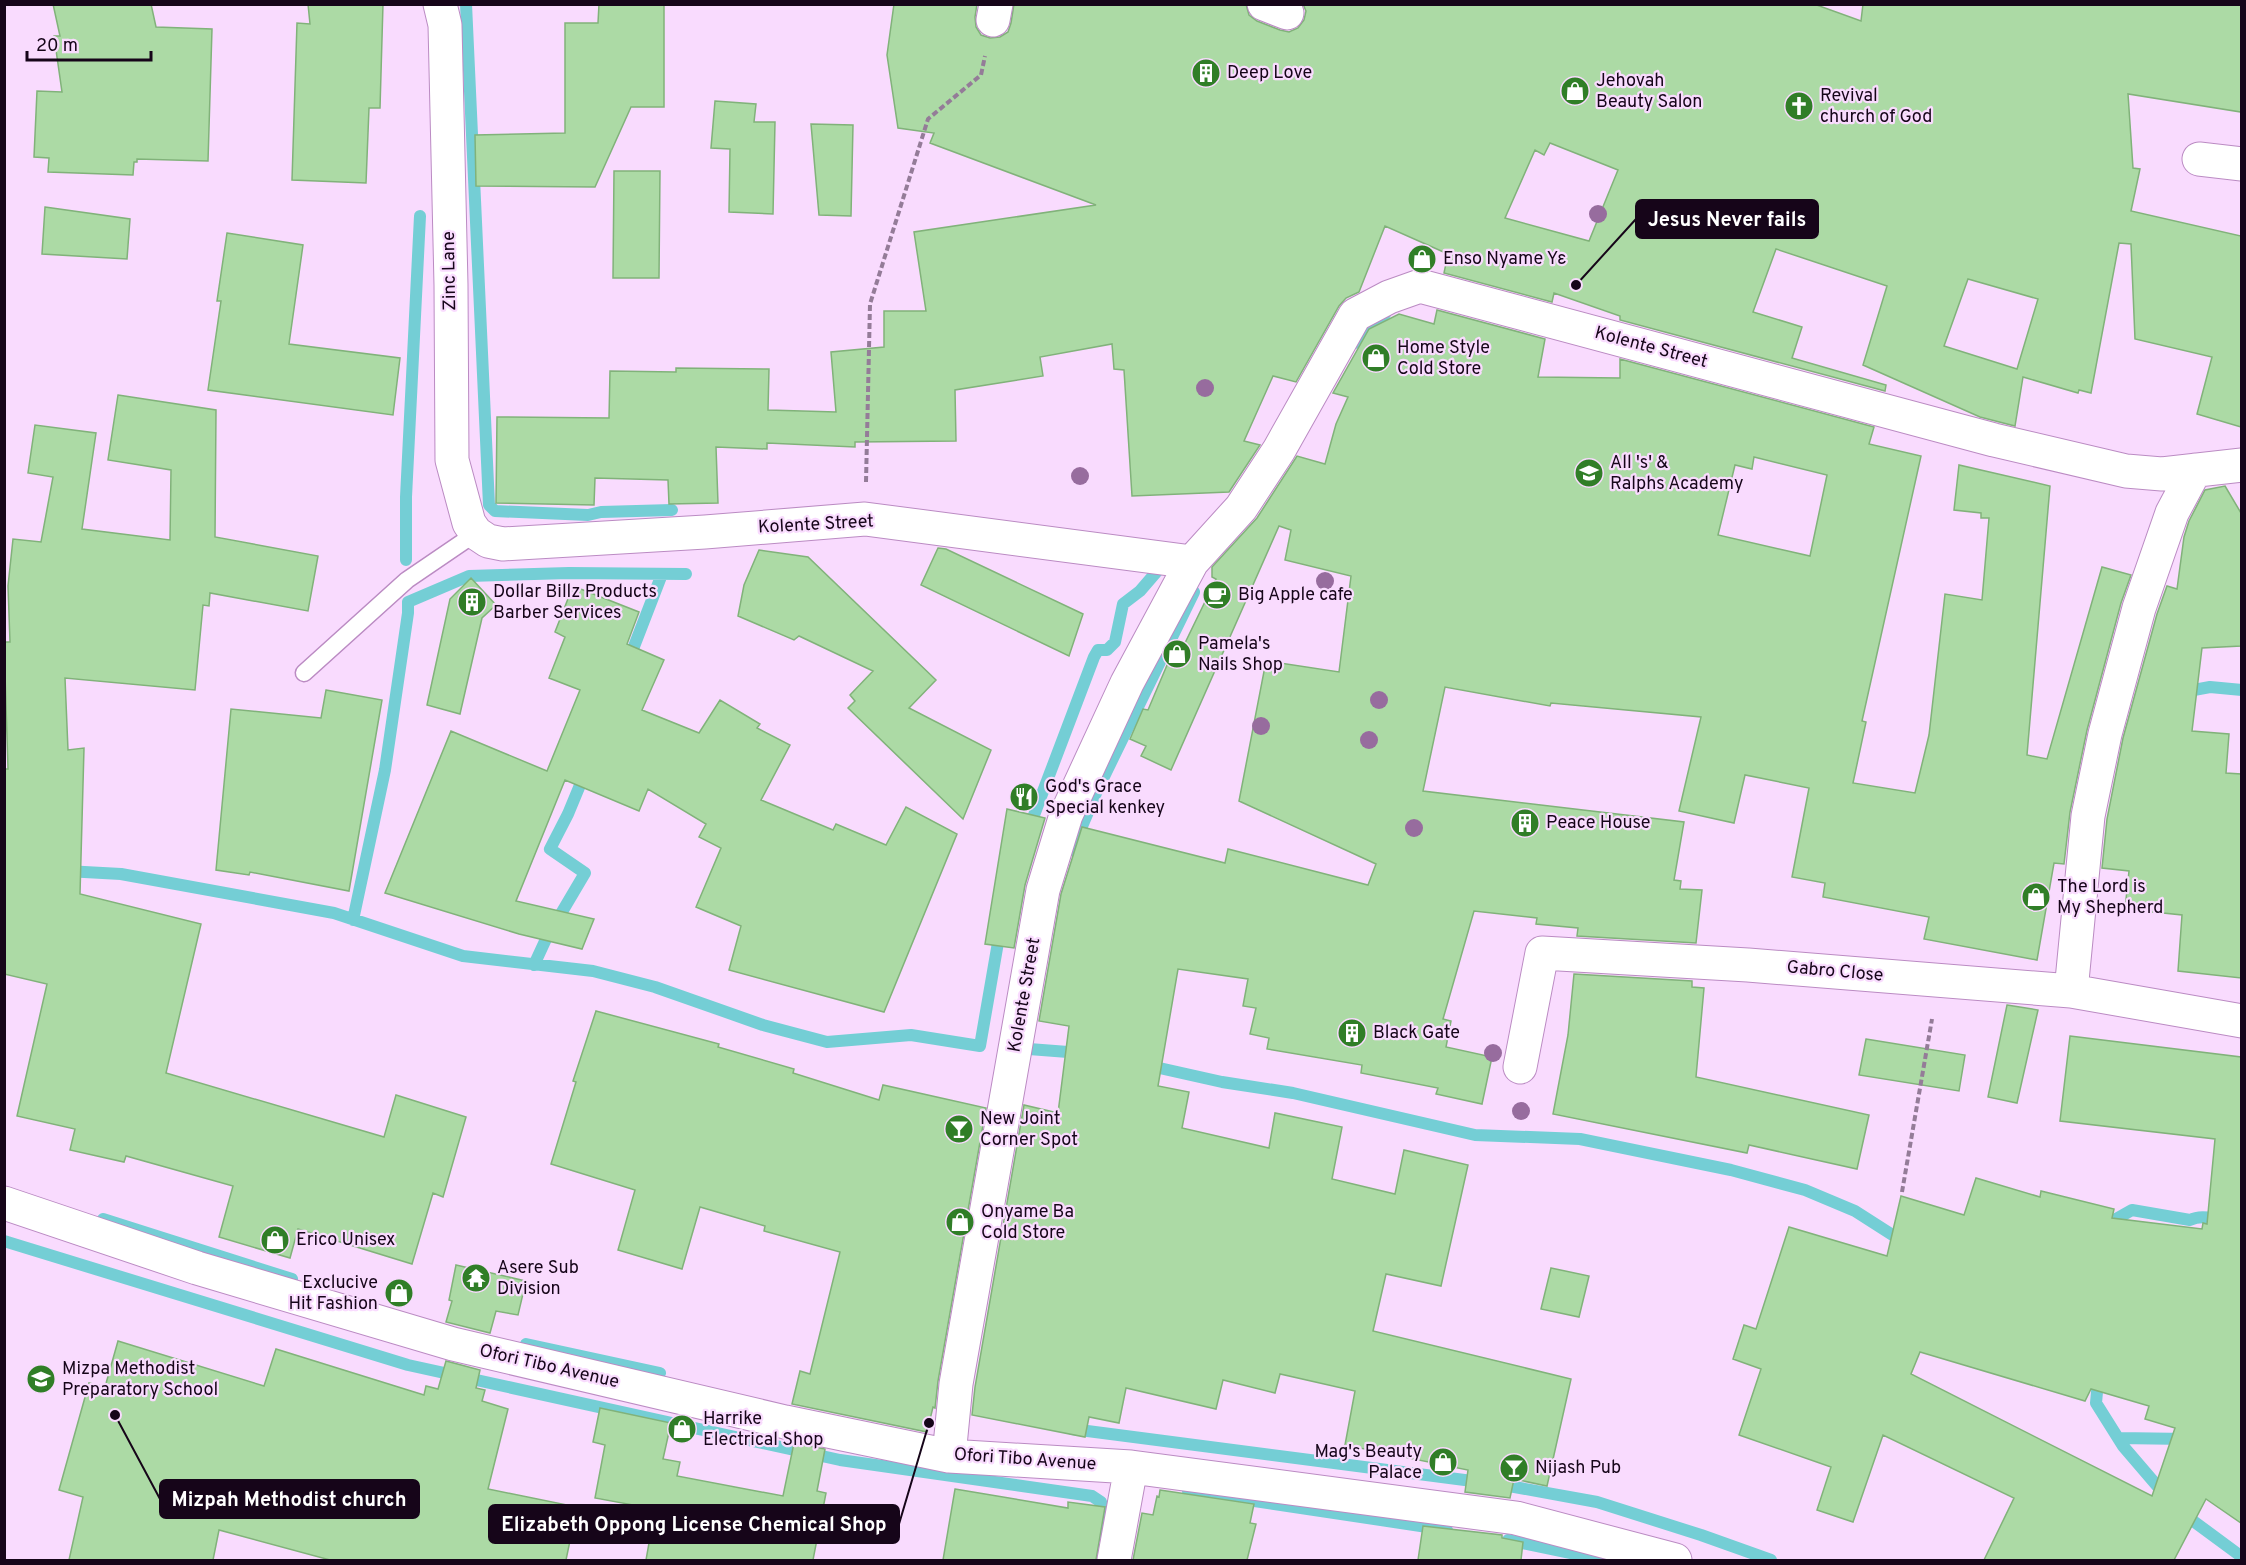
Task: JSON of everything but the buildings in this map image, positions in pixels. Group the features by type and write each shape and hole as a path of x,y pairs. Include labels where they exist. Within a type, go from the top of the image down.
{"street":[{"name":"Zinc Lane","path":"440,4 445,25 451,285 452,460 469,523 476,533"},
{"path":"2199,159 2241,164"},
{"name":"Kolente Street","path":"949,1456 956,1384 1043,890 1066,815 1127,683 1192,562 1241,508 1279,450 1355,315 1389,297 1420,286 1994,440 2126,471 2162,474 2241,465"},
{"path":"2071,991 2088,816 2105,734 2146,587 2172,513 2195,470"},
{"name":"Kolente Street","path":"476,533 488,541 503,544 705,532 866,519 1192,562"},
{"name":"Gabro Close","path":"1520,1066 1542,953 1748,965 2071,991 2241,1021"},
{"name":"Ofori Tibo Avenue","path":"4,1203 197,1268 453,1344 785,1422 949,1456 1131,1467 1516,1518 1591,1549 1675,1560"},
{"path":"1114,1560 1131,1467"}],"lane":[{"path":"304,673 407,580 476,533"}],"path":[{"path":"866,519 870,304 928,119 981,75 995,12"},
{"path":"1902,1192 1938,980"}],"waterway":[{"path":"466,4 489,505 495,511 588,515 601,512 672,510"},
{"path":"406,560 406,497 420,216"},
{"path":"1355,343 1385,314"},
{"path":"1028,831 1094,657 1098,650 1107,650 1115,642 1123,604 1140,591 1165,562"},
{"path":"353,920 385,770 408,602 469,576 569,573 686,574"},
{"path":"628,662 662,574"},
{"path":"1072,850 1097,791 1194,592"},
{"path":"2183,692 2210,687 2242,690"},
{"path":"534,965 546,939 585,873 550,849 585,773"},
{"path":"66,871 121,874 334,913 463,956 593,971 655,987 763,1025 827,1042 911,1035 980,1046 1000,931"},
{"path":"1029,1049 1081,1053"},
{"path":"1146,1065 1222,1082 1293,1093 1475,1135 1580,1139 1731,1170 1805,1190 1855,1211 1905,1243"},
{"path":"2113,1234 2116,1219 2132,1210 2190,1220 2209,1218 2242,1226"},
{"path":"103,1219 292,1279"},
{"path":"4,1241 408,1365 840,1460 1092,1496 1101,1502 1106,1521 1104,1533"},
{"path":"526,1344 660,1373"},
{"path":"2101,1375 2098,1381 2096,1403 2123,1446 2165,1495"},
{"path":"1072,1429 1480,1482"},
{"path":"2118,1438 2188,1439"},
{"path":"1498,1484 1597,1502 1771,1560"},
{"path":"1188,1491 1447,1530"},
{"path":"2181,1512 2242,1557"},
{"path":"1508,1540 1604,1560"}],"place":[{"name":"Deep Love","path":"1206,73"},
{"name":"Jehovah Beauty Salon","path":"1575,91"},
{"name":"Revival church of God","path":"1799,106"},
{"name":"Enso Nyame Yɛ","path":"1422,259"},
{"name":"Jesus Never fails","path":"1576,285"},
{"name":"Home Style Cold Store","path":"1376,358"},
{"name":"All 's' & Ralphs Academy","path":"1589,473"},
{"name":"Big Apple cafe","path":"1217,595"},
{"name":"Dollar Billz Products Barber Services","path":"472,602"},
{"name":"Pamela's Nails Shop","path":"1177,654"},
{"name":"God's Grace Special kenkey","path":"1024,797"},
{"name":"Peace House","path":"1525,823"},
{"name":"The Lord is My Shepherd","path":"2036,897"},
{"name":"Black Gate","path":"1352,1033"},
{"name":"New Joint Corner Spot","path":"959,1129"},
{"name":"Onyame Ba Cold Store","path":"960,1222"},
{"name":"Erico Unisex","path":"275,1240"},
{"name":"Asere Sub Division","path":"476,1278"},
{"name":"Exclucive Hit Fashion","path":"399,1293"},
{"name":"Mizpa Methodist Preparatory School","path":"41,1379"},
{"name":"Mizpah Methodist church","path":"115,1415"},
{"name":"Elizabeth Oppong License Chemical Shop","path":"929,1423"},
{"name":"Harrike Electrical Shop","path":"682,1429"},
{"name":"Mag's Beauty Palace","path":"1443,1462"},
{"name":"Nijash Pub","path":"1514,1468"}]}
